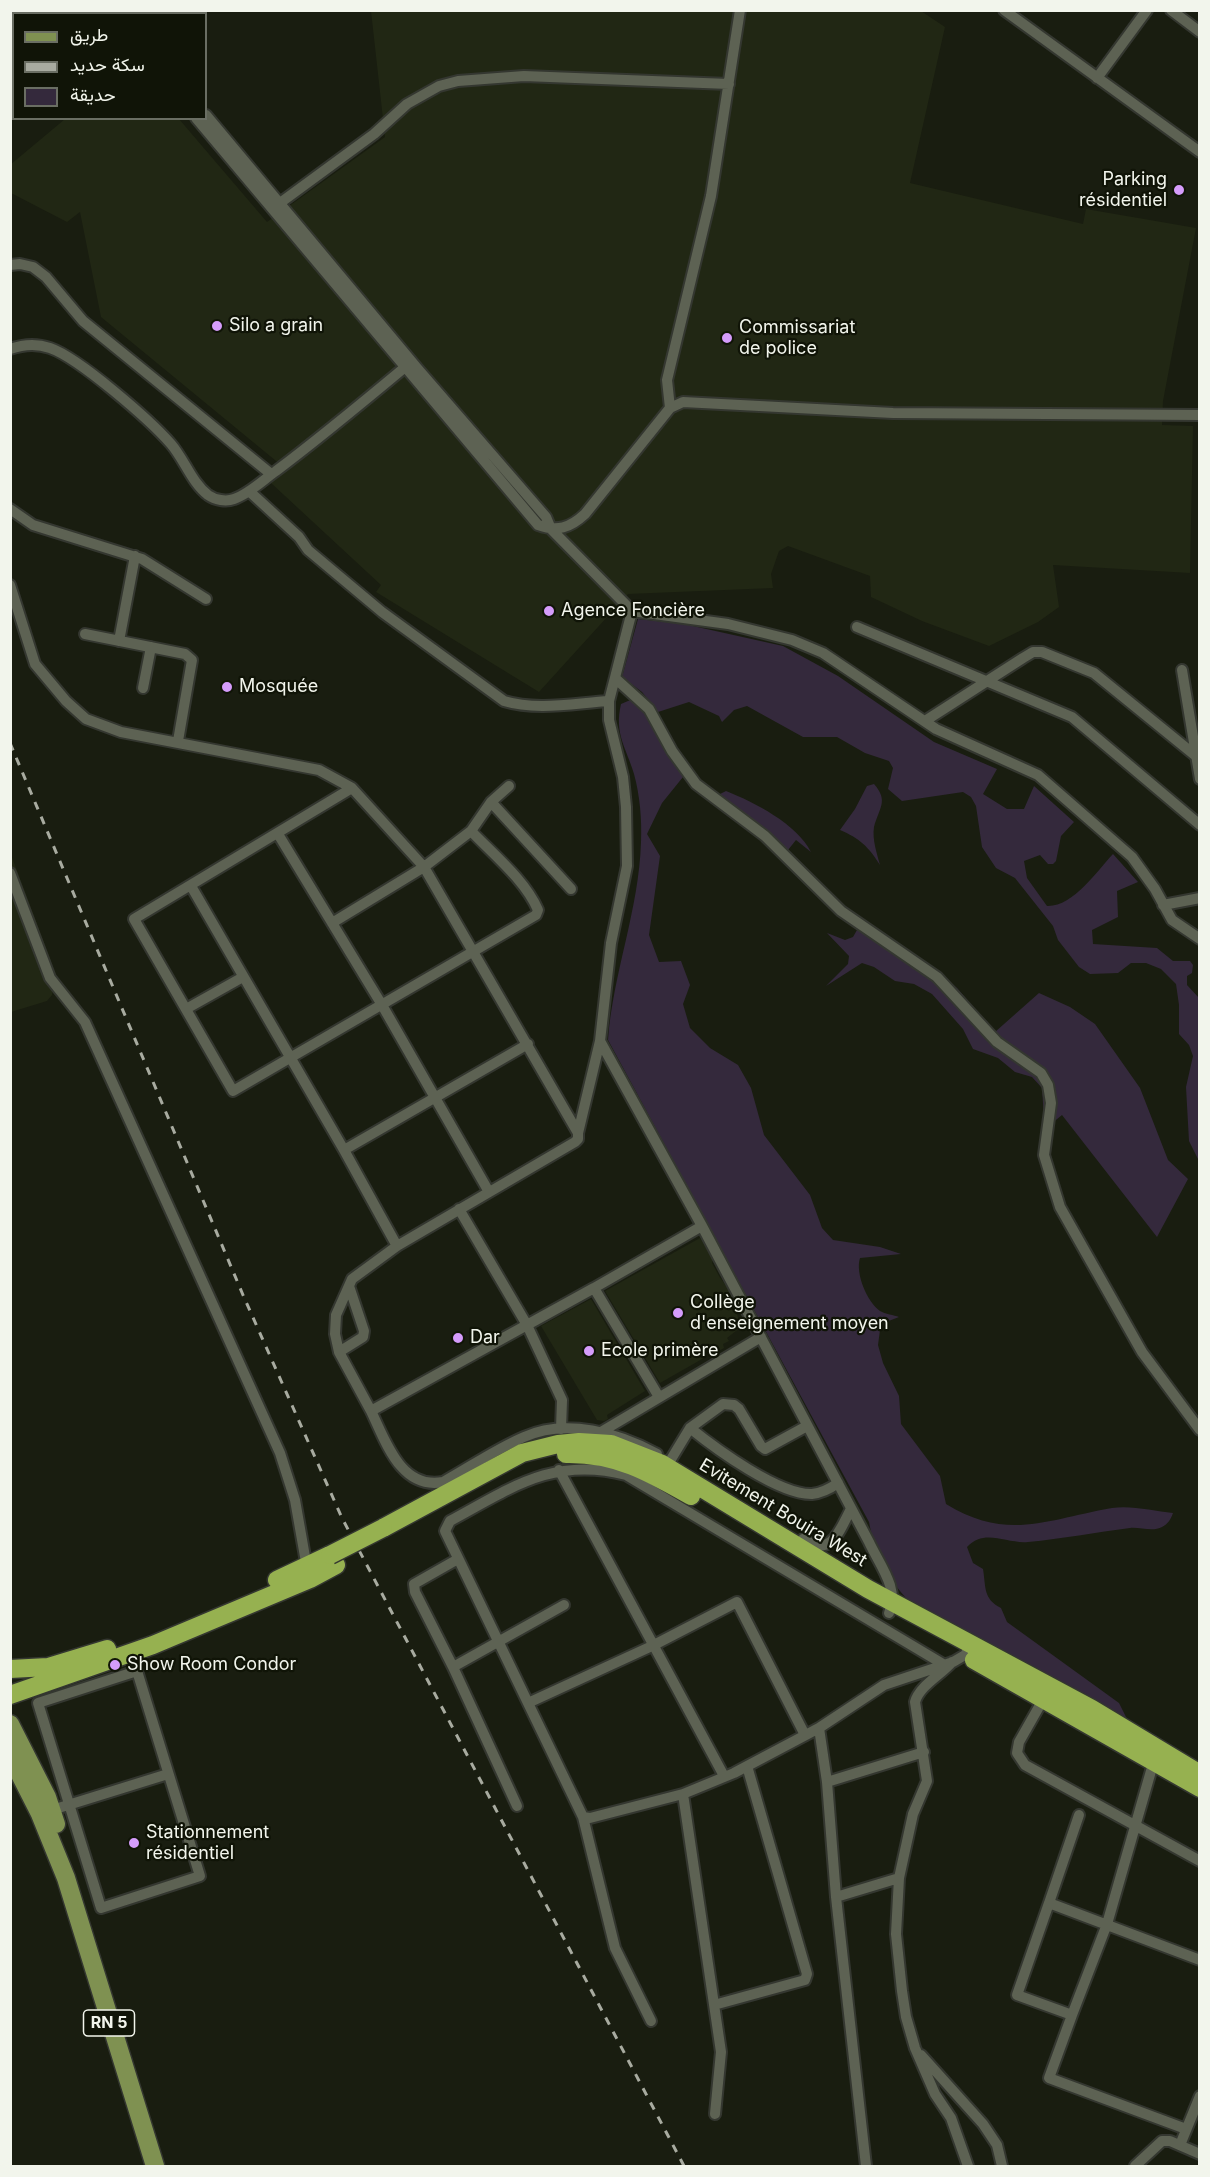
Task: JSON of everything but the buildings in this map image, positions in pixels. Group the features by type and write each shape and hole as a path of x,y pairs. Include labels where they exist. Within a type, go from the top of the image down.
{"highway":[{"name":"Evitement Bouira West","path":"386,1532 432,1492 537,1448 579,1442 611,1444 662,1464 865,1594"},
{"name":"Evitement Bouira West","path":"309,1573 496,1478 542,1459 584,1454 612,1458 658,1477 892,1608 958,1656 1044,1698 1153,1764 1200,1788"},
{"path":"10,1669 34,1670 85,1657 256,1590 309,1573"},
{"path":"10,1695 34,1697 309,1573"},
{"name":"Evitement Bouira West","path":"958,1656 1092,1709 1200,1774"}],"main road":[{"name":"RN 5","path":"10,1724 52,1810 64,1852 66,1878"},
{"name":"RN 5","path":"10,1755 40,1814 66,1878 155,2166"}],"street":[{"path":"670,408 667,380 711,196 740,10"},
{"path":"1004,10 1200,152"},
{"path":"1097,78 1147,10"},
{"path":"1171,10 1200,32"},
{"path":"280,203 374,134 407,104 439,86 458,81 524,76 729,84"},
{"path":"207,116 417,368 546,517 551,530"},
{"path":"198,120 404,369 538,525 551,530 632,611 728,624 792,640 823,653 948,735 1038,775 1132,857 1155,889 1172,920 1200,939"},
{"path":"10,265 20,264 33,267 46,277 83,321 271,474"},
{"path":"10,349 22,345 46,346 81,367 160,432 208,495 225,500 234,499 249,491 404,369"},
{"path":"551,530 569,526 585,513 670,408 683,402 893,414 1200,415"},
{"path":"249,491 299,537 308,550 382,612 504,701 519,705 539,706 609,701"},
{"path":"10,509 33,525 135,556 206,599"},
{"path":"119,640 135,556"},
{"path":"10,585 35,664 66,701 86,719 121,732 319,770 352,788 424,867 578,1132"},
{"path":"632,611 609,701 614,748 623,777 628,857 611,942 600,1041 578,1139 397,1246 362,1270 349,1287 336,1315 335,1334 339,1352 399,1464 408,1475 432,1492 443,1482 525,1436 543,1430 561,1429 601,1432 634,1442 813,1546 822,1547 830,1544 851,1509"},
{"path":"857,627 1072,717 1200,825"},
{"path":"85,634 185,654 192,660 177,741"},
{"path":"143,688 152,647"},
{"path":"925,722 1033,652 1042,652 1068,660 1107,682 1198,756"},
{"path":"1182,670 1200,778"},
{"path":"615,678 649,708 672,751 696,784 765,836 841,910 937,977 997,1042 1041,1073 1048,1085 1051,1103 1044,1155 1060,1207 1142,1352 1175,1400 1200,1430"},
{"path":"332,923 424,867 471,831 491,802 509,786"},
{"path":"352,788 279,834 134,919 233,1091 536,915 538,910 522,887 471,831"},
{"path":"491,802 571,889"},
{"path":"279,834 382,1005 489,1192"},
{"path":"10,873 50,978 85,1022 280,1453 295,1500 309,1573"},
{"path":"191,886 397,1246"},
{"path":"1162,905 1200,898"},
{"path":"186,1009 243,977"},
{"path":"600,1041 702,1226 851,1509 893,1591 892,1608"},
{"path":"344,1150 528,1044"},
{"path":"459,1209 526,1325 562,1400 561,1429"},
{"path":"371,1411 702,1226"},
{"path":"339,1352 363,1336 364,1331 349,1287"},
{"path":"594,1288 658,1397"},
{"path":"601,1432 761,1337"},
{"path":"670,1461 690,1428 728,1403 739,1409 765,1449 807,1426"},
{"path":"690,1428 715,1448 788,1491 814,1494 838,1484"},
{"path":"651,2021 615,1948 583,1817 445,1531 450,1521 537,1476 559,1470 602,1468 626,1475 958,1656"},
{"path":"559,1470 724,1776"},
{"path":"458,1559 414,1584 415,1592 453,1667 517,1806"},
{"path":"865,1594 885,1576"},
{"path":"528,1703 652,1646 737,1602 805,1735"},
{"path":"453,1667 564,1605"},
{"path":"583,1817 590,1818 683,1794 747,1766 819,1728 884,1685 958,1656"},
{"path":"958,1656 941,1675 917,1694 915,1702 927,1781 913,1814 898,1878 896,1934 906,2017 915,2048 935,2094 951,2118 968,2166"},
{"path":"136,1671 168,1774 200,1876 101,1908 34,1697 136,1671"},
{"path":"1044,1698 1019,1742 1017,1753 1025,1765 1200,1861"},
{"path":"819,1728 827,1782 836,1897 866,2166"},
{"path":"827,1782 924,1752"},
{"path":"1153,1764 1107,1924 1049,2078 1186,2129"},
{"path":"714,2005 805,1980 807,1974 747,1766"},
{"path":"52,1810 168,1774"},
{"path":"683,1794 721,2052 715,2114"},
{"path":"1072,2015 1017,1995 1079,1815"},
{"path":"836,1897 898,1878"},
{"path":"1049,1903 1200,1960"},
{"path":"915,2048 983,2124 997,2145 1002,2166"},
{"path":"1180,2145 1200,2096"},
{"path":"1134,2166 1162,2141 1180,2145 1200,2154"}],"shaded area":[{"path":"371,11 921,11 945,27 910,183 1083,224 1086,209 1196,228 1163,401 1162,425 1193,426 1190,573 1053,565 1059,607 1038,622 989,646 922,621 871,597 870,576 788,546 779,551 771,574 773,588 628,594 539,692 376,592 381,585 271,483 287,470 101,317 80,212 67,222 11,193 10,165 64,120 180,120 267,222 385,137"},
{"path":"10,852 51,961 54,983 52,995 47,1001 11,1012"},
{"name":"Collège d'enseignement moyen","path":"700,1238 713,1259 712,1263 719,1276 736,1300 733,1301 741,1327 727,1338 729,1341 723,1344 724,1348 709,1356 707,1353 703,1355 704,1358 660,1383 605,1291"},
{"name":"Ecole primère","path":"591,1299 645,1391 607,1415 608,1419 604,1421 597,1420 541,1326"}],"green space":[{"path":"638,619 684,624 783,646 838,676 934,742 997,769 983,794 1007,809 1024,809 1034,786 1074,822 1061,836 1056,861 1053,864 1048,864 1040,855 1024,861 1027,878 1047,906 1066,901 1084,887 1113,854 1138,882 1117,891 1118,917 1092,930 1093,944 1157,948 1173,961 1190,961 1193,965 1192,973 1187,976 1187,985 1199,998 1199,1161 1189,1141 1186,1087 1193,1056 1189,1045 1179,1034 1176,984 1161,969 1146,963 1131,963 1118,973 1090,974 1079,967 1058,940 1053,926 1015,878 996,868 982,847 976,806 971,797 963,792 902,801 888,789 893,768 889,761 865,753 837,737 803,737 747,706 734,710 722,722 719,716 689,702 658,712 642,692 622,677"},
{"path":"635,698 683,777 662,803 647,834 660,856 649,935 659,962 681,961 690,985 683,1004 690,1028 710,1048 738,1065 751,1088 764,1135 810,1195 822,1228 833,1240 880,1247 901,1254 860,1258 859,1271 863,1287 875,1307 882,1312 899,1317 886,1322 880,1330 878,1345 883,1363 899,1396 901,1424 940,1476 946,1504 968,1516 1009,1525 1048,1522 1119,1507 1173,1513 1166,1524 1155,1529 1130,1528 1028,1542 981,1538 967,1547 973,1563 983,1569 988,1596 1001,1608 1007,1622 1119,1703 1128,1721 1074,1689 909,1601 894,1583 878,1555 869,1522 608,1040 615,990 636,892 639,867 641,817 639,799 619,724 621,704"},
{"path":"874,784 882,800 874,827 875,846 880,865 863,844 840,830 855,809 867,786"},
{"path":"726,791 774,815 796,832 811,852 796,840 788,850 720,794"},
{"path":"857,930 863,933 883,934 935,969 957,988 995,1032 1039,993 1070,1007 1095,1024 1140,1088 1168,1160 1188,1179 1157,1237 1062,1115 1051,1124 1044,1119 1042,1088 1032,1077 1015,1072 998,1058 973,1049 963,1029 932,994 914,984 895,981 874,967 862,963 826,986 848,964 849,956 827,933 845,940 853,937"}],"railway":[{"path":"10,743 243,1295 342,1518 684,2166"}],"place":[{"name":"Parking résidentiel","path":"1179,190"},
{"name":"Silo a grain","path":"217,326"},
{"name":"Commissariat de police","path":"727,338"},
{"name":"Agence Foncière","path":"549,611"},
{"name":"Mosquée","path":"227,687"},
{"name":"Collège d'enseignement moyen","path":"678,1313"},
{"name":"Dar","path":"458,1338"},
{"name":"Ecole primère","path":"589,1351"},
{"name":"Show Room Condor","path":"115,1665"},
{"name":"Stationnement résidentiel","path":"134,1843"}]}
